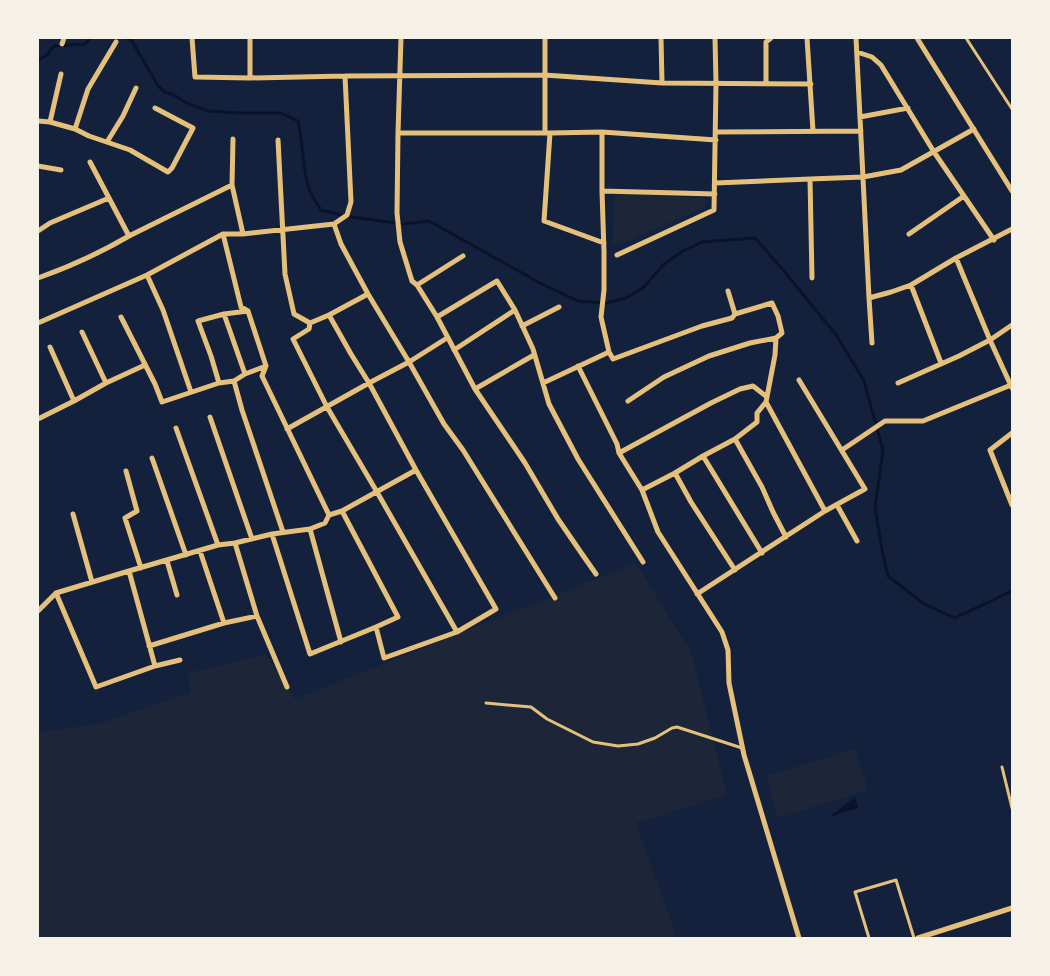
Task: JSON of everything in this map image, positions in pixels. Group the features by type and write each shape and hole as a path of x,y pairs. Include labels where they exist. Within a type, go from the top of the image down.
{"street":[{"path":"62,44 64,38"},
{"path":"192,38 195,77 544,75 662,83 811,84"},
{"path":"250,38 250,78"},
{"path":"401,38 397,213 400,242 412,281 417,285 437,317 475,389 596,574"},
{"path":"545,38 544,75 548,133 544,222 604,243"},
{"path":"661,38 662,83"},
{"path":"617,255 712,212 715,208 715,38"},
{"path":"766,84 766,42 771,38"},
{"path":"807,38 813,131"},
{"path":"856,38 872,343"},
{"path":"917,38 1012,191"},
{"path":"75,129 88,89 116,42"},
{"path":"857,52 872,57 881,65 934,152 994,240"},
{"path":"50,122 61,74"},
{"path":"38,323 147,275 223,234 243,234 334,224 347,215 351,202 345,76"},
{"path":"107,142 123,116 136,88"},
{"path":"38,121 50,122 75,129 89,136 130,150 168,172 172,168 193,128 155,108"},
{"path":"860,117 908,108"},
{"path":"716,184 810,178 863,177 901,170 974,128"},
{"path":"716,132 861,131"},
{"path":"398,133 602,132 716,140"},
{"path":"602,132 604,290 601,317 609,352 613,359 702,326 732,318 735,314 772,303 778,316 782,333 776,338 750,343 709,356 664,377 628,401"},
{"path":"233,139 232,185 243,234"},
{"path":"278,140 286,274 294,314 310,323"},
{"path":"90,162 129,236"},
{"path":"38,166 61,170"},
{"path":"810,178 812,278"},
{"path":"38,278 66,268 114,245 232,185"},
{"path":"602,191 715,194"},
{"path":"909,234 964,196"},
{"path":"38,231 50,223 109,198"},
{"path":"334,224 341,244 368,294 444,424 464,450 555,598"},
{"path":"869,298 911,285 956,258 1012,229"},
{"path":"223,234 241,307 248,311 266,366 262,376 329,515"},
{"path":"417,285 463,256"},
{"path":"842,450 885,421 923,420 1012,386 990,340 956,258"},
{"path":"147,275 163,310 191,392"},
{"path":"437,317 497,281 502,292 515,310 534,350 549,404 578,458 643,562"},
{"path":"911,285 941,363"},
{"path":"728,291 735,314"},
{"path":"310,323 368,294"},
{"path":"522,326 558,307"},
{"path":"454,350 515,310"},
{"path":"219,383 198,322 224,314 248,311"},
{"path":"224,314 245,374"},
{"path":"329,315 369,382 416,470 496,609 456,632 384,658 376,627"},
{"path":"121,317 162,402 219,383 234,381 245,374 266,366"},
{"path":"310,323 309,329 294,339 327,407 456,632"},
{"path":"898,383 990,340 1012,325"},
{"path":"82,332 106,383"},
{"path":"287,429 369,382 409,362 447,338"},
{"path":"642,490 735,439 757,422 757,413 766,399 775,355 776,338"},
{"path":"50,347 74,401"},
{"path":"543,382 609,352"},
{"path":"475,389 534,355"},
{"path":"38,420 106,383 145,365"},
{"path":"578,366 609,428 619,453 642,490 658,532 722,632 728,650 729,683 744,756 799,938"},
{"path":"697,594 825,511 865,490 799,380"},
{"path":"234,381 283,532"},
{"path":"619,453 711,403 740,389 753,386 766,399 825,511"},
{"path":"210,417 252,539"},
{"path":"176,428 218,545"},
{"path":"1012,433 990,450 1012,505"},
{"path":"735,439 762,487 786,537"},
{"path":"704,456 762,553"},
{"path":"152,458 186,555"},
{"path":"126,470 137,511 125,518 141,568"},
{"path":"329,515 342,512 416,470"},
{"path":"675,473 734,570"},
{"path":"837,505 857,541"},
{"path":"272,534 310,654 398,617 342,512"},
{"path":"74,514 92,582"},
{"path":"38,611 56,593 218,545 283,532 310,529 325,523 329,515"},
{"path":"310,529 341,642"},
{"path":"235,543 256,616 287,687"},
{"path":"200,551 224,623"},
{"path":"167,561 177,595"},
{"path":"129,571 155,666"},
{"path":"56,593 96,686 155,666 180,660"},
{"path":"149,646 224,623 256,616"},
{"path":"918,938 1012,908"}],"lane":[{"path":"966,38 1012,109"},
{"path":"486,703 531,708 547,719 593,742 618,746 638,744 677,727 743,748"},
{"path":"1002,766 1012,808"},
{"path":"869,938 855,892 896,880 914,938"}],"shaded area":[{"path":"615,193 705,198 706,207 612,247"},
{"path":"636,563 691,652 727,795 636,823 677,938 38,938 38,732 98,724 190,693 188,673 265,654 295,699"},
{"path":"855,749 868,790 778,818 766,776"},
{"path":"855,797 858,808 829,817"}],"waterway":[{"path":"38,60 47,55 54,46 85,44 90,38"},
{"path":"126,38 132,41 158,86 165,92 174,95 188,104 209,111 281,113 298,121 309,189 321,210 345,216 403,224 429,221 540,283 578,301 606,303 626,298 643,288 664,264 683,251 702,242 755,238 837,336 864,381 883,450 875,508 888,576 924,604 955,618 1012,591"}]}
